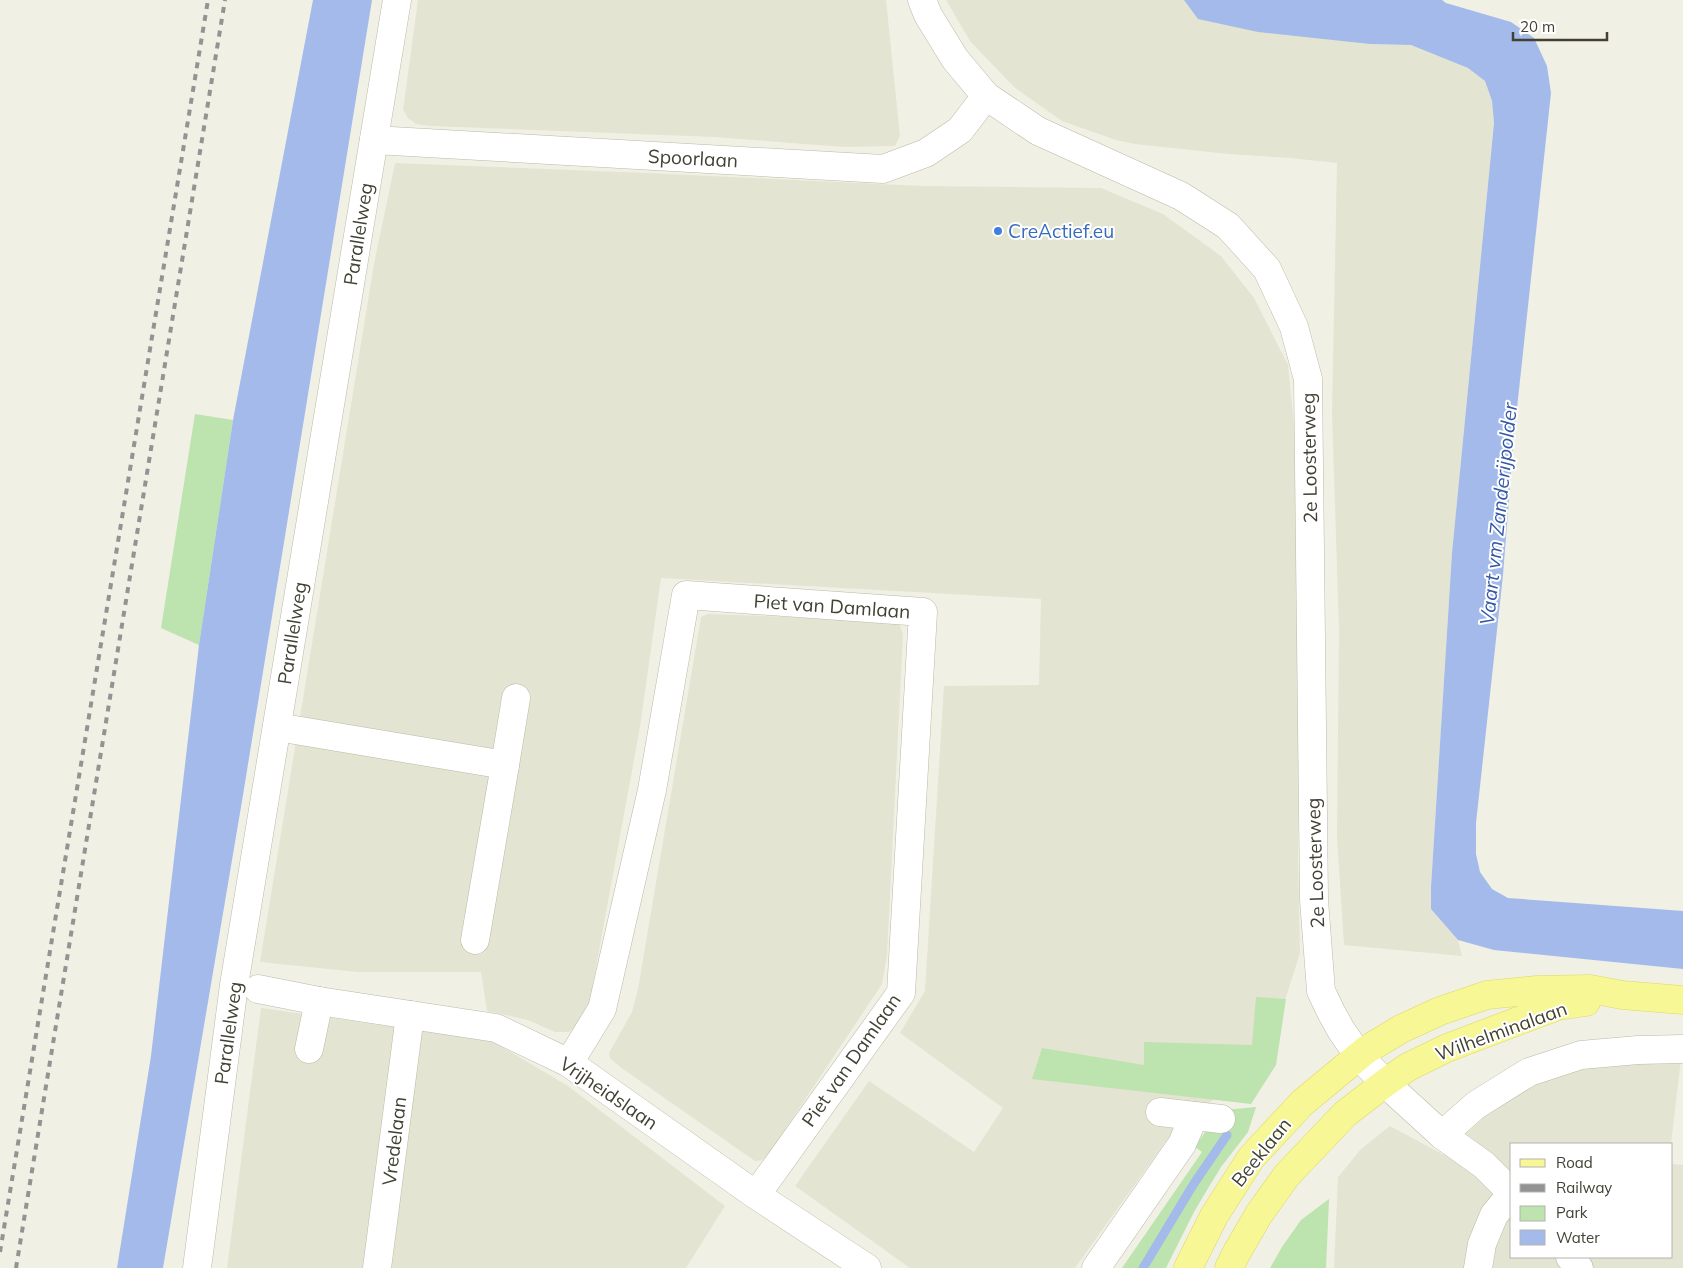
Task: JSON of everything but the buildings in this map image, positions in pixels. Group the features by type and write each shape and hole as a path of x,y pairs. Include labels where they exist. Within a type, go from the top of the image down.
{"main road":[{"name":"Wilhelminalaan","path":"1359,1056 1409,1025 1440,1011 1487,996 1537,990 1590,989 1622,995 1683,1000"},
{"name":"Wilhelminalaan","path":"1386,1083 1408,1067 1447,1048 1504,1026 1558,1006 1622,995"},
{"name":"Beeklaan","path":"1188,1268 1214,1216 1251,1158 1302,1103 1359,1056"},
{"name":"Beeklaan","path":"1230,1268 1259,1214 1287,1175 1345,1114 1386,1083"}],"street":[{"name":"Parallelweg","path":"197,1268 234,985 397,0"},
{"name":"2e Loosterweg","path":"922,0 928,15 955,59 986,96 1038,131 1181,196 1228,226 1267,269 1294,327 1308,379 1314,900 1321,991 1341,1030 1359,1056 1442,1135 1484,1165 1510,1191"},
{"name":"Spoorlaan","path":"374,140 883,169 926,152 960,130 986,96"},
{"name":"Piet van Damlaan","path":"569,1063 602,1009 652,790 686,595 923,612 901,993 756,1195"},
{"path":"475,940 516,698"},
{"path":"277,727 505,765"},
{"name":"Vrijheidslaan","path":"258,989 496,1028 569,1063 756,1195 867,1268"},
{"path":"309,1049 319,1000"},
{"name":"Vredelaan","path":"378,1268 410,1015"},
{"path":"1442,1135 1476,1105 1529,1072 1581,1055 1683,1048"},
{"path":"1160,1112 1221,1119"},
{"path":"1096,1268 1182,1144 1194,1116"},
{"path":"1478,1268 1482,1244 1494,1216 1510,1196"},
{"path":"1571,1258 1579,1268"}],"shaded area":[{"path":"418,0 886,0 900,136 895,146 845,147 714,137 416,124 408,118 403,110"},
{"path":"946,0 1373,0 1370,44 1411,45 1468,68 1485,81 1492,101 1494,123 1452,553 1431,887 1431,909 1458,940 1462,956 1344,945 1337,838 1339,630 1332,413 1337,163 1135,144 1116,140 1062,121 1014,87 970,41"},
{"path":"395,163 923,186 1101,188 1163,214 1221,256 1254,298 1288,365 1295,434 1300,953 1269,1051 1166,1141 1075,1268 910,1268 795,1186 869,1081 974,1152 1003,1108 900,1033 925,991 944,686 1039,685 1041,599 661,578 640,727 590,1000 580,1022 569,1032 555,1032 528,1020 487,1011 481,972 358,972 260,962 374,264"},
{"path":"708,614 894,621 899,623 903,634 887,955 882,984 770,1152 762,1160 755,1161 620,1067 610,1058 609,1053 632,1012 638,989 701,617"},
{"path":"261,1008 492,1041 568,1086 725,1206 686,1268 227,1268"},
{"path":"1681,1059 1671,1143 1510,1143 1510,1258 1673,1258 1673,1164 1683,1165 1683,1268 1334,1268 1338,1177 1361,1149 1390,1126 1444,1155 1488,1113 1520,1089 1592,1063"}],"green space":[{"path":"195,414 233,420 199,645 161,628"},
{"path":"1256,997 1286,999 1276,1065 1251,1104 1032,1079 1042,1048 1144,1065 1144,1042 1252,1045"},
{"path":"1256,1107 1248,1132 1221,1167 1207,1190 1166,1268 1122,1268 1202,1152 1195,1147 1207,1129 1225,1110"},
{"path":"1329,1199 1326,1268 1270,1268 1301,1220"}],"water":[{"path":"313,0 372,0 243,795 163,1268 117,1268 151,1056 199,645 233,420"},
{"name":"Vaart vm Zanderijpolder","path":"1184,0 1442,0 1446,3 1511,22 1534,38 1547,66 1551,93 1514,436 1503,575 1476,823 1476,854 1480,872 1492,889 1508,898 1683,911 1683,969 1494,950 1458,940 1431,909 1452,553 1494,123 1492,101 1485,81 1468,68 1411,45 1370,44 1258,32 1198,19"}],"waterway":[{"path":"1143,1268 1193,1185 1227,1135"}],"railway":[{"path":"0,1252 208,0"},
{"path":"16,1268 225,0"}],"place":[{"name":"CreActief.eu","path":"998,231"}]}
